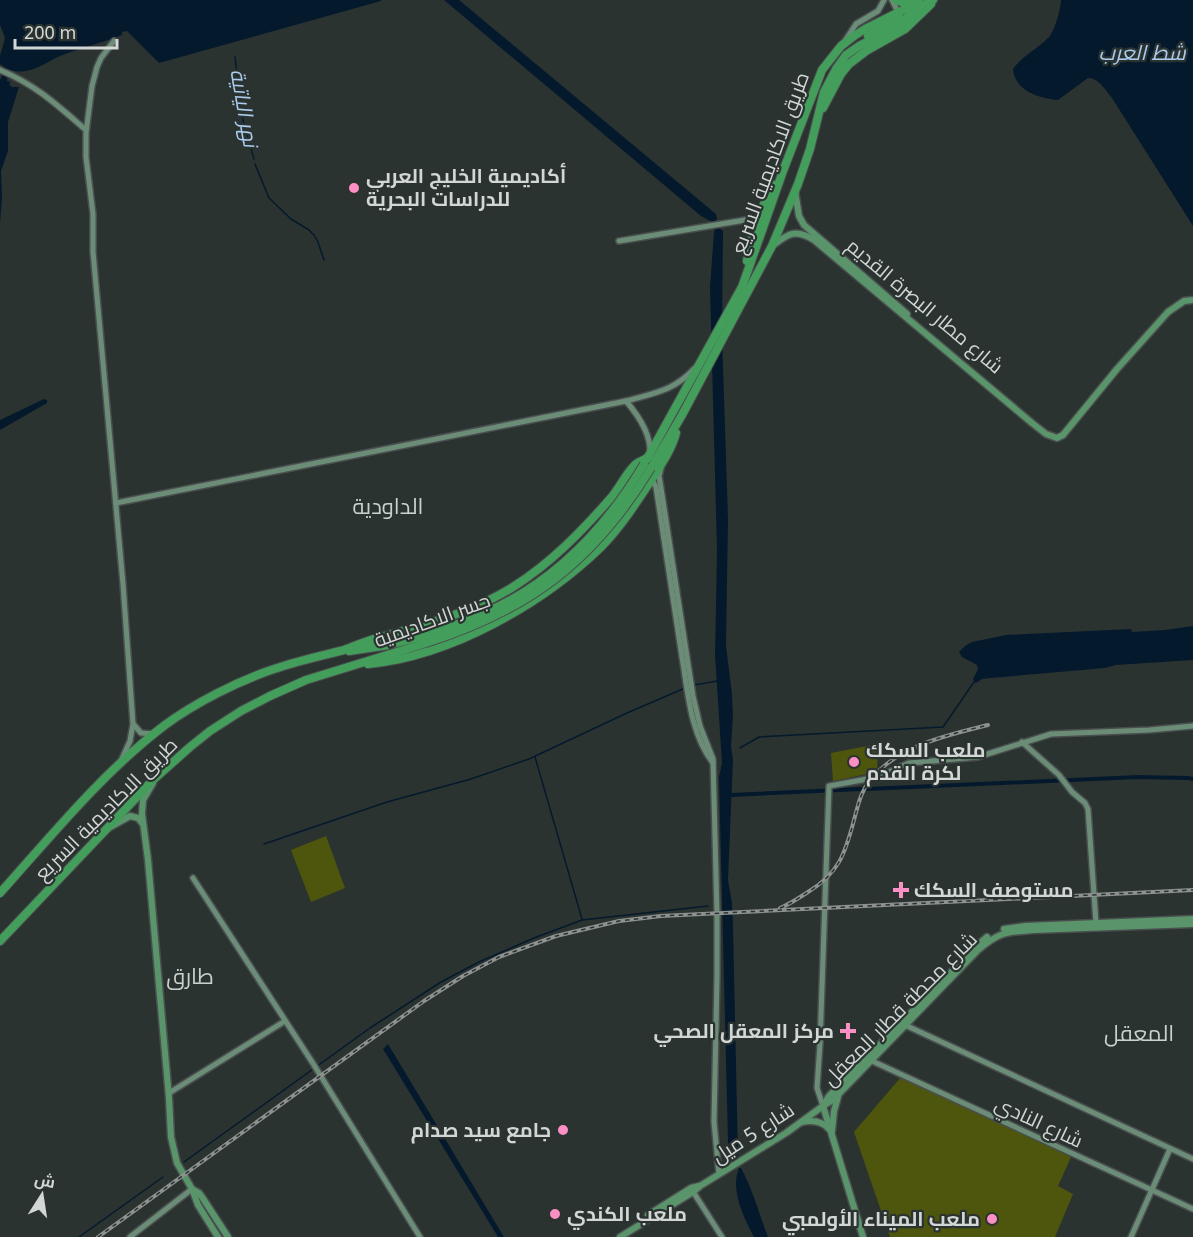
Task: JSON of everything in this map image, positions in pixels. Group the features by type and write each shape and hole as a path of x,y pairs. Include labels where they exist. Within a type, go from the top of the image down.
{"highway":[{"path":"894,0 907,3 922,0"},
{"name":"طريق الاكاديمية السريع","path":"708,354 745,280 782,174 819,76 826,64 841,46 865,28 922,0"},
{"name":"طريق الاكاديمية السريع","path":"708,354 730,325 772,246 795,191 826,87 836,69 846,55 899,25 915,9 933,0"},
{"path":"819,113 849,64 866,51 903,31 933,0"},
{"path":"859,46 869,35 897,20 898,12"},
{"path":"799,131 813,136"},
{"path":"738,294 757,218 766,198 782,174"},
{"path":"759,240 772,246"},
{"path":"343,668 406,658 474,633 526,606 590,557 611,536 649,484 666,456 708,354"},
{"path":"648,466 650,456 708,354"},
{"path":"648,466 682,414"},
{"path":"330,653 431,624 469,609 513,586 542,567 576,537 613,496 632,468 650,456"},
{"name":"جسر الاكاديمية","path":"343,668 425,640 490,611 548,576 584,546 648,466"},
{"path":"576,537 578,550 590,557"},
{"path":"513,586 526,606"},
{"name":"جسر الاكاديمية","path":"330,653 425,640"},
{"name":"طريق الاكاديمية السريع","path":"0,893 117,766 155,734 182,715 239,683 281,667 330,653"},
{"name":"طريق الاكاديمية السريع","path":"0,941 154,779 210,731 242,711 288,688 343,668"}],"main road":[{"name":"شارع مطار البصرة القديم","path":"795,191 799,216 809,229 924,329 1054,437"},
{"name":"شارع مطار البصرة القديم","path":"772,246 793,233 803,234 813,240 1039,429 1054,437"},
{"path":"1054,437 1063,435 1168,312 1184,301 1193,300"},
{"path":"154,779 142,804 142,814 169,1093 171,1137 180,1169 218,1237"},
{"path":"109,827 130,816 138,818 144,826"},
{"name":"شارع محطة قطار المعقل","path":"823,1106 829,1096 979,944 1000,930 1013,927 1096,923 1193,921"},
{"name":"شارع محطة قطار المعقل","path":"823,1106 833,1101 987,942 1002,933 1193,921"},
{"path":"832,1138 834,1111 840,1093"},
{"path":"823,1106 862,1237"},
{"name":"شارع 5 ميل","path":"613,1237 700,1186 802,1122 823,1106"},
{"path":"802,1122 818,1122 830,1131"},
{"path":"192,1189 199,1193 228,1237"},
{"name":"شارع 5 ميل","path":"620,1237 692,1190"}],"street":[{"path":"841,46 856,24 876,13 884,0"},
{"path":"894,0 898,12"},
{"path":"114,41 101,58 92,86 86,130 86,157 93,214 93,252 133,724 130,741 117,766"},
{"path":"0,70 36,88 86,130"},
{"path":"619,241 757,218"},
{"path":"116,503 626,401 672,388 681,382 708,354"},
{"path":"626,401 644,429 650,444 650,456"},
{"path":"666,456 659,476 674,577 698,718 712,757 716,817 717,914 714,1122 719,1174"},
{"path":"649,484 654,483 657,491 693,719 712,763"},
{"path":"133,724 141,733 155,734"},
{"path":"823,1106 817,1088 829,786 878,777 909,763 978,757 1051,734 1193,726"},
{"path":"1022,742 1060,777 1075,796 1085,803 1089,812 1096,923"},
{"path":"193,878 315,1067 420,1237"},
{"path":"169,1093 285,1021"},
{"path":"905,1025 1193,1159"},
{"name":"شارع النادي","path":"872,1061 1193,1209"},
{"path":"1131,1237 1170,1149"},
{"path":"130,1237 192,1189"},
{"path":"692,1190 722,1237"}],"green space":[{"name":"ملعب السكك لكرة القدم","path":"878,744 877,772 833,781 831,753"},
{"path":"326,836 345,888 311,902 291,850"},
{"path":"901,1077 1071,1157 1058,1186 1073,1194 1055,1237 890,1237 854,1132"}],"water":[{"path":"0,0 381,1 159,63 127,31 114,38 60,56 35,69 19,72 0,64 5,38 0,25"},
{"path":"444,0 459,0 716,214 717,219 710,221 701,216"},
{"name":"شط العرب","path":"1061,0 1193,0 1193,226 1112,98 1099,82 1088,78 1058,100 1036,95 1018,83 1013,69 1049,37 1057,19"},
{"path":"0,79 11,82 9,84 12,87 19,87 8,122 8,151 1,171 0,224"},
{"path":"718,227 723,231 722,336 728,519 726,646 733,716 728,880 733,926 738,1156 734,1160 728,1142 719,777 722,763 715,655 717,551 710,287 714,232"},
{"path":"44,399 47,403 0,430 0,420"},
{"path":"1193,626 1193,660 1116,665 1105,668 991,678 982,679 976,683 973,679 978,669 977,665 962,657 959,652 972,642 1006,635 1131,629 1132,632"},
{"path":"388,1044 504,1237 498,1237 383,1049"},
{"path":"739,1168 749,1185 768,1237 754,1237 742,1212 736,1185"}],"waterway":[{"name":"نهر الياتية","path":"235,57 242,116 254,159"},
{"path":"0,102 6,69"},
{"name":"نهر الياتية","path":"255,164 269,198 291,219 314,235 324,260"},
{"path":"694,685 717,681"},
{"path":"740,748 759,737 943,727 974,682"},
{"path":"264,844 387,802 471,779 529,759 685,688"},
{"path":"535,757 582,919"},
{"path":"867,789 1138,777 1193,779"},
{"path":"732,795 861,789"},
{"path":"184,1162 370,1028 441,982 479,962 582,920 708,906"},
{"path":"79,1237 163,1177"}],"railway":[{"path":"780,908 819,885 834,870 844,853 863,793 868,783 883,767 910,749 988,725"},
{"path":"98,1237 424,1001 463,976 499,957 556,936 619,921 661,916 1193,890"}],"place":[{"name":"أكاديمية الخليج العربي للدراسات البحرية","path":"354,188"},
{"name":"ملعب السكك لكرة القدم","path":"854,762"},
{"name":"مستوصف السكك","path":"901,890"},
{"name":"مركز المعقل الصحي","path":"848,1031"},
{"name":"جامع سيد صدام","path":"563,1130"},
{"name":"ملعب الكندي","path":"555,1214"},
{"name":"ملعب الميناء الأولمبي","path":"992,1219"}],"district":[{"name":"الداودية","path":"388,506"},
{"name":"طارق","path":"190,976"},
{"name":"المعقل","path":"1139,1033"}]}
